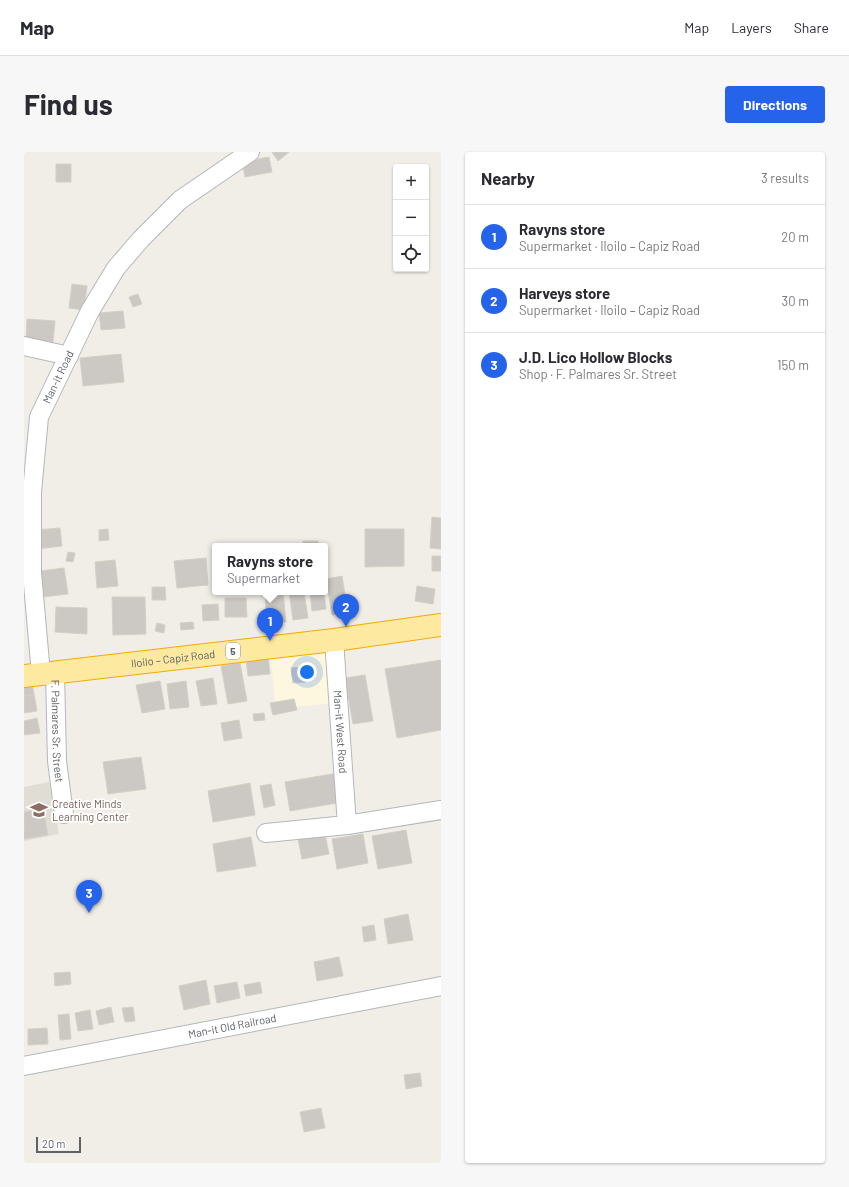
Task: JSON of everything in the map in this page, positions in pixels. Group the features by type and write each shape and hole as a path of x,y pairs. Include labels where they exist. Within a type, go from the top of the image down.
{"highway":[{"name":"Iloilo – Capiz Road","path":"40,674 334,640 441,625"}],"street":[{"name":"Man-it Road","path":"40,674 32,573 32,492 39,417 90,311 116,268 140,239 180,200 250,152"},
{"path":"24,346 69,356"},
{"name":"Man-it West Road","path":"334,640 347,824"},
{"name":"F. Palmares Sr. Street","path":"40,674 57,761 64,814"},
{"path":"266,833 347,824 441,810"},
{"name":"Man-it Old Railroad","path":"24,1066 441,986"}],"shaded area":[{"path":"328,647 334,703 276,709 270,653"},
{"name":"Creative Minds Learning Center","path":"49,782 59,834 24,841 24,787"}],"building":[{"path":"272,152 289,152 278,161"},
{"path":"269,157 272,172 245,177 242,162"},
{"path":"56,164 71,164 71,182 56,182"},
{"path":"72,284 87,286 84,310 69,308"},
{"path":"138,294 142,304 133,307 129,297"},
{"path":"123,311 125,328 101,330 99,313"},
{"path":"27,319 55,321 53,342 26,340"},
{"path":"121,354 124,382 83,386 80,358"},
{"path":"432,517 441,518 441,549 430,548"},
{"path":"60,528 62,546 37,549 36,530"},
{"path":"108,529 109,540 99,541 99,530"},
{"path":"365,529 404,529 404,566 365,567"},
{"path":"303,541 318,541 318,543 303,543"},
{"path":"68,552 75,553 73,562 66,561"},
{"path":"432,556 441,556 441,571 432,571"},
{"path":"206,558 208,585 177,588 174,561"},
{"path":"115,560 118,586 97,588 95,562"},
{"path":"64,568 68,594 43,597 40,571"},
{"path":"342,576 348,613 332,615 328,591 328,579"},
{"path":"417,586 435,589 433,604 415,601"},
{"path":"152,587 165,587 166,600 152,600"},
{"path":"265,595 283,595 286,622 267,623"},
{"path":"289,595 304,595 308,618 293,620"},
{"path":"310,595 324,595 326,609 312,611"},
{"path":"112,597 145,597 146,634 113,635"},
{"path":"225,598 246,598 247,617 225,617"},
{"path":"218,604 219,620 203,621 202,605"},
{"path":"56,607 87,608 87,634 55,632"},
{"path":"193,622 194,629 181,630 180,623"},
{"path":"157,623 165,625 164,633 155,631"},
{"path":"268,657 270,674 248,676 246,659"},
{"path":"441,660 441,730 397,738 385,669"},
{"path":"240,663 247,701 228,704 221,666"},
{"path":"304,667 306,682 293,683 291,668"},
{"path":"365,675 373,721 353,724 345,678"},
{"path":"31,678 34,694 24,696 24,679"},
{"path":"213,678 217,704 201,706 196,681"},
{"path":"160,681 165,709 142,713 136,685"},
{"path":"186,681 189,707 170,709 167,684"},
{"path":"34,694 37,711 24,713 24,696"},
{"path":"294,699 297,710 273,715 270,703"},
{"path":"264,713 265,720 254,721 253,714"},
{"path":"37,718 40,733 24,735 24,721"},
{"path":"239,720 242,738 224,741 221,723"},
{"path":"141,757 146,789 108,794 103,762"},
{"path":"338,773 343,802 290,811 285,782"},
{"path":"250,783 255,815 213,822 208,791"},
{"path":"271,784 275,805 264,808 260,786"},
{"name":"Creative Minds Learning Center","path":"43,809 48,835 24,839 24,812"},
{"path":"324,829 329,854 302,859 297,834"},
{"path":"406,830 412,863 378,869 372,836"},
{"path":"363,834 368,863 337,869 332,839"},
{"path":"251,837 256,866 217,872 213,844"},
{"path":"408,914 413,940 388,944 384,919"},
{"path":"374,925 376,940 364,942 362,927"},
{"path":"339,957 343,976 317,981 314,962"},
{"path":"70,972 71,984 55,986 54,973"},
{"path":"206,980 210,1004 184,1010 179,986"},
{"path":"237,982 240,998 217,1003 214,986"},
{"path":"260,982 262,993 246,996 244,985"},
{"path":"111,1007 114,1022 99,1025 96,1011"},
{"path":"133,1007 135,1021 125,1022 122,1008"},
{"path":"90,1010 93,1029 78,1031 75,1013"},
{"path":"69,1014 71,1039 60,1040 58,1015"},
{"path":"47,1028 48,1044 28,1045 28,1029"},
{"path":"420,1073 422,1086 406,1089 404,1075"},
{"path":"321,1108 325,1128 304,1132 300,1112"}],"place":[{"name":"Harveys store","path":"346,627"},
{"name":"Ravyns store","path":"270,641"},
{"name":"Creative Minds Learning Center","path":"39,810"},
{"name":"J.D. Lico Hollow Blocks","path":"89,913"}]}
